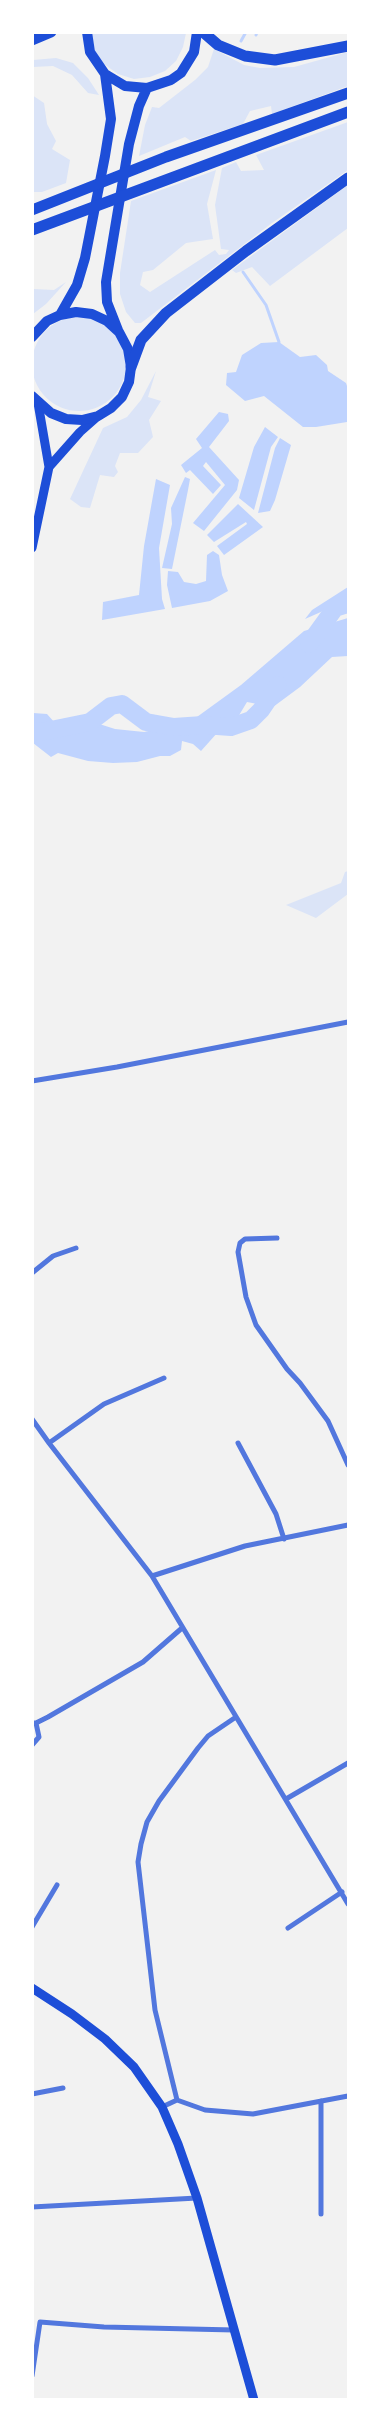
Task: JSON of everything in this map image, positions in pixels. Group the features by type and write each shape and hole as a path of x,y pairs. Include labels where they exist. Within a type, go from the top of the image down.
{"highway":[{"path":"32,40 50,32"},
{"path":"86,32 90,52 105,74 125,86 148,88 171,80 181,73 194,52 197,32"},
{"path":"203,32 218,45 245,56 275,60 348,46"},
{"path":"60,315 77,285 105,156 111,120 105,74"},
{"path":"132,367 128,349 107,302 106,282 129,144 139,106 148,88"},
{"path":"32,210 166,157 248,130 348,93"},
{"path":"32,230 348,112"},
{"path":"35,399 51,413 66,419 82,420 98,416 112,408 122,397 129,382 141,340 166,313 246,251 348,178"},
{"path":"32,336 47,322 60,315 76,312 92,314 107,321 120,332"}],"main road":[{"path":"32,548 49,467 35,399"},
{"path":"49,467 80,432 98,416"},
{"path":"32,1988 72,2014 105,2039 134,2067 162,2107 178,2144 197,2198 254,2400"}],"street":[{"path":"32,1081 117,1067 348,1022"},
{"path":"277,1238 245,1239 240,1243 238,1252 246,1297 256,1325 287,1370 300,1383 328,1421 348,1465"},
{"path":"32,1273 53,1256 76,1248"},
{"path":"48,1443 104,1404 164,1378"},
{"path":"32,1419 48,1443 152,1576 348,1904"},
{"path":"238,1443 276,1514 284,1539"},
{"path":"152,1576 245,1546 348,1525"},
{"path":"32,1744 39,1737 34,1723 143,1662 182,1628"},
{"path":"177,2100 155,2010 138,1862 147,1822 160,1801 208,1736 236,1717"},
{"path":"286,1799 348,1763"},
{"path":"32,1927 57,1885"},
{"path":"288,1928 342,1892"},
{"path":"32,2094 63,2088"},
{"path":"162,2107 177,2100 205,2110 253,2114 348,2096"},
{"path":"321,2100 321,2214"},
{"path":"32,2207 197,2198"},
{"path":"32,2376 40,2322 104,2327 235,2330"}],"shaded area":[{"path":"91,32 186,33 183,47 176,61 165,71 150,77 134,79 118,74 104,64 95,51"},
{"path":"214,49 244,65 260,68 294,67 348,52 348,86 272,114 271,106 250,111 243,124 191,141 185,137 139,156 145,125 152,107 159,108 195,80 208,67"},
{"path":"56,58 73,63 88,78 99,95 88,93 72,75 53,66 33,67 33,60"},
{"path":"32,95 44,103 47,124 56,141 52,149 70,160 66,183 42,192 33,192"},
{"path":"348,122 348,170 272,223 141,323 135,323 126,312 120,294 120,273 131,201 216,170 207,204 213,239 186,243 153,270 143,272 140,285 150,292 215,250 219,255 226,254 229,250 221,249 215,205 222,168 236,162 241,171 264,170 256,155"},
{"path":"348,185 348,228 270,286 252,267 236,273 232,270"},
{"path":"66,282 46,304 33,314 33,289 54,290"},
{"path":"79,317 97,320 112,331 123,346 126,364 123,382 112,397 97,408 79,411 61,408 46,397 35,382 32,364 35,346 46,331 61,320"},
{"path":"156,371 148,397 161,401 149,420 153,437 138,453 120,453 115,466 118,472 114,477 100,475 90,508 81,507 70,499 103,428 127,417 141,400"},
{"path":"348,871 348,894 316,918 286,905 341,883 345,872"}],"water":[{"path":"279,342 300,357 316,355 327,365 328,371 346,383 348,389 347,422 303,427 264,396 245,401 226,385 227,373 236,372 242,355 261,343"},
{"path":"219,412 228,414 229,421 209,447 239,480 237,490 204,531 193,523 225,485 206,462 203,466 221,485 213,494 190,470 186,473 181,465 202,448 196,439"},
{"path":"265,427 278,437 271,447 254,510 239,498 254,447"},
{"path":"280,438 291,445 275,500 270,511 258,513 275,448"},
{"path":"185,477 190,479 172,569 162,568 172,524 171,508"},
{"path":"156,479 170,485 159,548 162,599 165,609 102,620 103,602 139,595 144,546"},
{"path":"238,504 263,527 224,555 217,546 247,524 246,522 214,542 207,535"},
{"path":"213,551 219,555 222,575 228,591 210,601 172,608 167,585 168,571 178,572 184,582 196,584 206,581 207,555"},
{"path":"348,587 348,600 305,619 312,610"},
{"path":"348,618 348,656 332,657 300,687 273,707 247,702 238,717 218,732 201,751 193,744 182,741 181,750 170,756 160,756 137,762 113,763 88,761 58,753 51,757 33,743 33,713 47,714 55,723 90,721 115,729 144,732 190,722 241,685 304,631"}],"waterway":[{"path":"241,41 246,32"},
{"path":"265,32 277,32"},
{"path":"243,272 266,305 279,342"},
{"path":"309,644 335,608 348,604"},
{"path":"32,731 41,732 90,722 111,706 122,704 146,722 174,727 203,725 231,727 251,720 261,710 278,685"}]}
